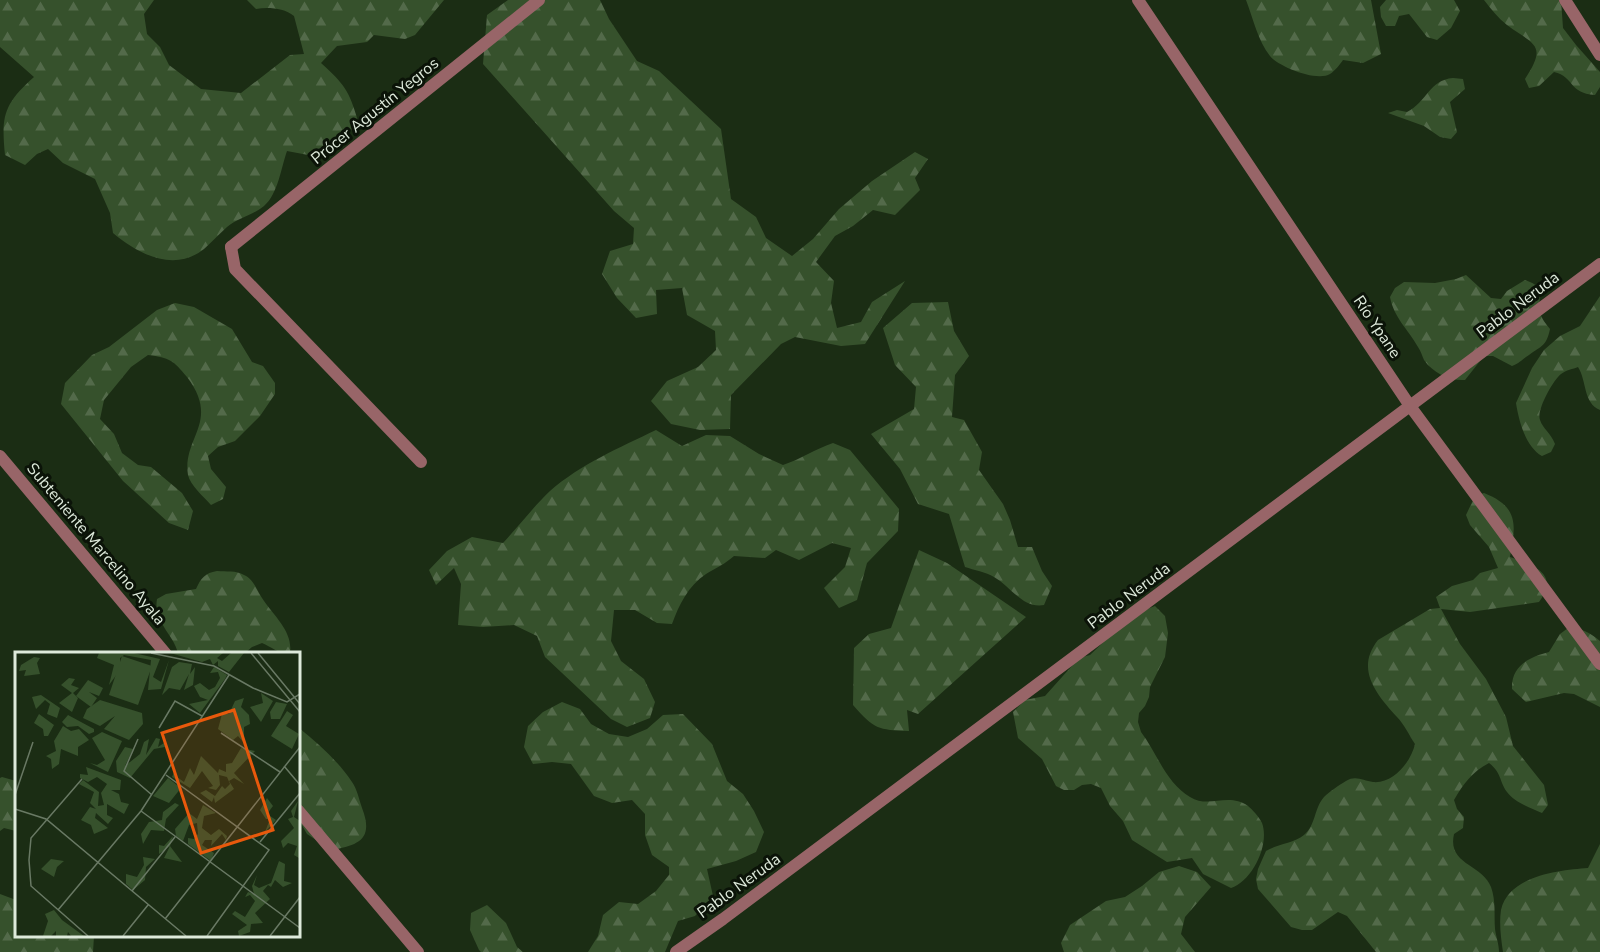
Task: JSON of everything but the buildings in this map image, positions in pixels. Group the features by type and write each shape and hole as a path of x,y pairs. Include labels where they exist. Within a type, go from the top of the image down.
{"street":[{"name":"Prócer Agustín Yegros","path":"421,462 235,269 231,247 539,0"},
{"name":"Río Ypane","path":"1138,0 1410,406 1600,664"},
{"path":"1565,0 1600,55"},
{"name":"Pablo Neruda","path":"676,952 1600,264"},
{"name":"Subteniente Marcelino Ayala","path":"0,456 164,652"},
{"path":"300,812 418,952"}],"green space":[{"path":"0,0 154,0 144,14 147,34 160,47 169,65 201,89 241,93 290,55 304,54 294,16 276,9 256,9 247,0 444,0 415,35 405,39 374,35 367,42 337,46 321,63 345,88 358,121 340,146 324,158 287,151 276,188 264,206 231,224 193,256 181,260 169,260 145,254 113,233 110,213 95,179 63,163 48,149 37,154 25,165 5,155 4,130 7,111 16,95 34,77 0,47"},
{"path":"508,0 600,0 609,19 637,61 659,71 721,129 731,199 756,217 766,238 792,256 813,239 839,209 872,181 915,152 928,159 915,178 920,190 895,215 873,210 853,226 835,236 816,262 834,281 831,303 837,328 861,322 872,302 905,281 865,344 841,346 795,337 781,344 731,395 730,429 700,430 671,424 651,401 667,381 698,367 716,350 715,331 687,315 682,288 656,290 657,314 636,318 617,298 602,274 610,251 633,244 634,228 614,211 483,64 487,15"},
{"path":"1246,0 1371,0 1381,54 1363,63 1343,60 1332,73 1324,76 1308,75 1290,69 1281,65 1266,50"},
{"path":"1386,0 1454,0 1460,11 1451,28 1437,40 1427,37 1409,14 1399,16 1395,26 1386,26 1381,17 1380,7"},
{"path":"1484,0 1561,0 1563,28 1600,72 1600,87 1595,95 1580,91 1561,74 1554,72 1539,86 1529,88 1525,79 1536,59 1535,46 1504,22"},
{"path":"1453,78 1463,79 1465,89 1450,102 1457,132 1451,139 1440,137 1424,126 1388,113 1397,110 1407,112 1414,108 1438,83"},
{"path":"1466,275 1491,298 1501,299 1507,291 1525,280 1537,286 1540,292 1541,314 1550,329 1543,345 1517,364 1512,366 1493,356 1484,356 1465,380 1459,380 1442,375 1428,365 1398,317 1390,297 1395,288 1404,282 1435,283"},
{"path":"1600,296 1600,410 1588,397 1578,367 1561,374 1550,389 1540,410 1541,423 1555,444 1551,452 1542,456 1532,447 1521,426 1516,403 1532,368 1544,350 1560,336 1580,326"},
{"path":"948,302 954,331 969,356 955,375 952,417 964,420 982,452 979,470 1003,504 1018,547 1032,547 1042,571 1052,586 1044,605 1030,604 994,577 965,567 949,514 918,504 900,469 871,434 914,409 916,387 895,365 883,328 912,303"},
{"path":"175,303 194,307 232,329 252,362 263,366 275,383 275,394 260,416 235,441 218,447 208,456 211,469 226,487 223,499 211,505 194,487 188,475 190,450 201,418 201,406 197,393 178,367 161,357 148,355 131,367 104,400 100,419 114,434 122,453 138,465 151,467 182,493 193,511 188,530 169,523 123,481 61,404 65,383 92,355 109,347 157,310"},
{"path":"656,430 682,446 706,435 730,436 759,454 783,465 833,443 850,450 899,509 898,531 867,563 857,600 839,608 824,588 845,567 851,548 832,543 799,560 776,550 765,558 734,556 694,584 681,603 672,624 657,623 635,610 614,610 611,641 621,661 644,679 655,702 650,718 627,727 611,719 545,657 537,636 514,625 483,627 458,625 461,584 454,568 436,585 429,570 447,551 472,537 503,543 544,497 562,481 601,457"},
{"path":"1484,493 1504,504 1512,518 1514,526 1510,557 1535,567 1545,577 1547,584 1539,602 1470,612 1441,609 1460,644 1486,679 1506,717 1513,746 1544,785 1548,805 1542,813 1514,799 1504,788 1496,770 1489,763 1468,779 1454,800 1457,809 1464,817 1463,828 1454,834 1453,844 1460,858 1487,879 1491,887 1499,952 1376,952 1347,916 1338,912 1312,930 1291,927 1258,889 1256,879 1258,869 1266,851 1304,835 1311,826 1321,801 1340,784 1353,778 1380,782 1394,776 1410,758 1415,744 1376,690 1368,671 1368,661 1378,640 1430,609 1440,608 1436,597 1452,586 1473,580 1480,573 1498,568 1489,547 1470,525 1466,515 1475,496"},
{"path":"919,550 947,563 1026,617 918,714 907,710 909,731 883,729 872,724 853,705 854,648 869,634 891,628"},
{"path":"238,572 251,580 286,632 290,652 279,651 262,643 246,652 178,652 158,614 157,599 166,594 196,589 209,573"},
{"path":"1155,606 1165,616 1168,633 1165,657 1150,687 1145,706 1139,713 1138,722 1141,732 1168,776 1182,791 1204,802 1233,800 1241,802 1252,809 1262,823 1263,841 1257,861 1246,878 1231,888 1203,874 1192,858 1167,862 1132,840 1123,821 1110,806 1101,788 1091,784 1082,785 1074,790 1064,790 1056,786 1042,759 1018,738 1013,712 1025,700 1045,696 1079,658 1090,655 1115,631 1142,611"},
{"path":"1568,628 1585,631 1600,641 1600,707 1574,694 1564,693 1526,702 1512,689 1512,681 1518,669 1528,660 1549,652 1560,634"},
{"path":"562,702 580,709 591,724 609,734 628,737 647,729 663,715 683,714 712,744 727,781 743,794 764,832 756,852 736,861 707,869 713,896 695,916 678,921 665,952 588,952 598,936 603,915 619,902 638,904 656,891 669,875 669,867 652,855 645,835 645,814 632,800 612,803 594,796 571,764 552,762 533,764 524,747 528,726 543,712"},
{"path":"300,729 346,774 355,788 366,827 362,839 356,843 331,850 307,834 300,822"},
{"path":"0,778 15,781 15,831 4,828 0,831"},
{"path":"1600,844 1600,952 1503,952 1501,910 1506,898 1514,889 1525,882 1551,873 1588,868"},
{"path":"1179,866 1197,872 1211,887 1185,917 1181,934 1195,952 1064,952 1061,943 1070,925 1106,901 1125,897 1159,872"},
{"path":"0,894 15,900 15,937 94,937 93,952 0,952"},
{"path":"487,905 506,923 517,947 523,952 481,952 479,950 470,930 471,913"}]}
